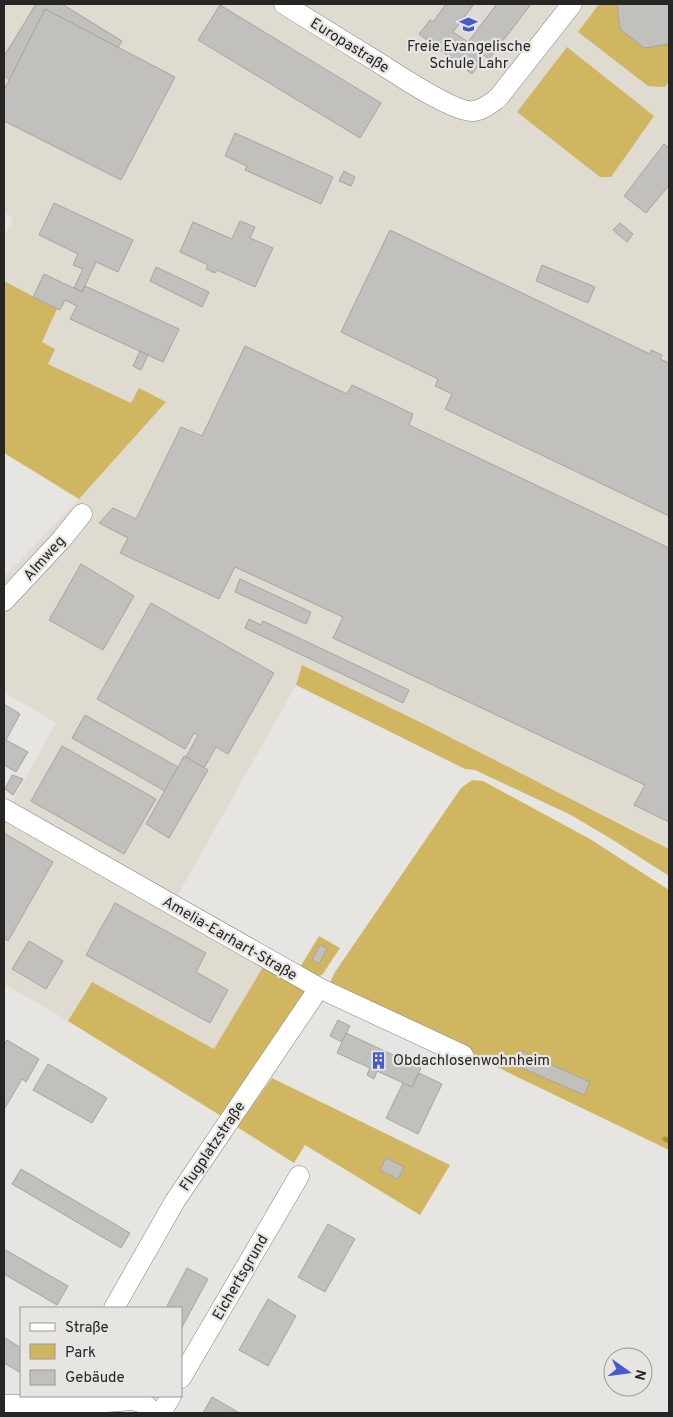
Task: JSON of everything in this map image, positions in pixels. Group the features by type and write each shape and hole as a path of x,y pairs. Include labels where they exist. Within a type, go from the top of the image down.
{"street":[{"name":"Europastraße","path":"284,4 419,88 455,107 474,111 487,106 498,98 572,4"},
{"name":"Almweg","path":"4,601 61,540 82,514"},
{"name":"Amelia-Earhart-Straße","path":"4,809 319,988 463,1055"},
{"name":"Flugplatzstraße","path":"115,1307 175,1201 319,988"},
{"name":"Eichertsgrund","path":"182,1376 300,1176"},
{"path":"160,1413 170,1397"},
{"path":"4,1405 69,1400 132,1400 148,1406 152,1413"}],"shaded area":[{"path":"4,4 669,4 669,849 623,824 302,666 296,685 175,900 263,967 214,1049 92,982 68,1021 4,984 4,817 56,723 4,692 4,577 79,499 166,402 131,403 48,364 41,342 57,309 4,281 4,236 13,218 4,213"}],"green space":[{"path":"599,4 669,4 669,81 665,87 648,86 578,32"},
{"path":"567,47 654,116 611,177 600,177 517,112"},
{"path":"4,281 57,309 42,342 55,349 48,364 131,403 139,388 166,402 79,499 4,453"},
{"path":"302,665 426,725 669,849 669,876 571,815 475,770 465,769 296,685"},
{"path":"472,780 483,781 590,839 669,890 669,1150 509,1073 330,982 461,788"},
{"path":"319,936 340,948 322,975 314,977 299,969"},
{"path":"263,967 309,992 221,1116 68,1021 92,982 214,1049"},
{"path":"272,1078 450,1165 420,1215 305,1145 294,1163 237,1127"}],"building":[{"path":"36,4 62,4 122,41 73,119 4,76 4,56"},
{"path":"446,4 474,4 453,32 468,42 497,4 531,4 489,59 482,54 478,58 482,61 472,74 419,34 430,20 433,22"},
{"path":"617,4 669,4 669,44 644,48 620,29"},
{"path":"220,5 381,103 360,138 198,40"},
{"path":"45,9 175,77 121,180 4,121 4,90"},
{"path":"235,133 333,177 321,204 245,170 247,166 225,156"},
{"path":"664,144 669,148 669,185 646,213 624,196"},
{"path":"344,171 355,177 351,186 339,181"},
{"path":"54,203 133,240 118,272 96,262 82,292 74,288 83,269 73,265 78,254 39,235"},
{"path":"240,221 255,227 250,238 273,248 255,287 217,270 215,273 206,269 208,265 180,252 193,222 232,239"},
{"path":"620,223 633,234 627,242 613,230"},
{"path":"390,230 650,354 651,350 662,355 660,359 669,363 669,516 445,409 452,394 435,386 438,379 341,332"},
{"path":"542,265 595,287 588,303 536,281"},
{"path":"156,267 209,292 202,307 150,281"},
{"path":"44,274 82,292 85,286 179,329 163,362 70,319 77,306 65,300 60,310 33,297"},
{"path":"245,346 347,394 352,385 413,414 409,425 669,548 669,822 634,805 645,785 333,638 343,617 235,567 219,599 120,553 128,538 99,523 113,508 136,519 181,427 202,436"},
{"path":"140,351 148,355 141,370 133,366"},
{"path":"81,564 134,596 103,650 49,620"},
{"path":"240,579 311,612 306,624 235,592"},
{"path":"151,603 274,673 228,754 216,747 204,768 186,757 198,735 194,733 185,749 97,699"},
{"path":"249,619 261,625 263,621 409,690 403,703 245,628"},
{"path":"4,704 20,714 6,740 28,752 16,772 4,765"},
{"path":"85,715 178,767 165,791 72,738"},
{"path":"62,746 156,799 124,854 31,801"},
{"path":"184,756 208,770 169,838 146,824"},
{"path":"12,775 23,779 13,795 5,789"},
{"path":"4,833 53,862 8,941 4,938"},
{"path":"115,903 206,953 196,972 228,990 210,1023 86,955"},
{"path":"29,941 63,961 46,989 12,969"},
{"path":"320,945 327,948 319,964 312,960"},
{"path":"338,1020 350,1026 342,1042 330,1036"},
{"name":"Obdachlosenwohnheim","path":"346,1033 421,1068 412,1087 377,1071 374,1079 367,1075 370,1068 337,1053"},
{"path":"7,1040 39,1059 26,1082 22,1079 5,1108 4,1045"},
{"path":"519,1050 590,1082 584,1095 513,1064"},
{"path":"48,1064 107,1098 92,1123 33,1090"},
{"path":"419,1073 442,1084 418,1134 386,1118 403,1083 412,1087"},
{"path":"386,1158 404,1167 398,1179 380,1170"},
{"path":"21,1169 130,1233 121,1248 12,1184"},
{"path":"328,1224 355,1239 325,1292 298,1277"},
{"path":"4,1249 68,1286 57,1305 4,1274"},
{"path":"187,1268 208,1279 182,1327 182,1307 167,1307"},
{"path":"268,1299 296,1316 268,1366 239,1350"},
{"path":"4,1337 20,1347 20,1372 4,1363"},
{"path":"212,1397 238,1412 238,1413 203,1413"}],"waterway":[{"path":"665,1139 669,1141"}],"place":[{"name":"Freie Evangelische Schule Lahr","path":"469,25"},
{"name":"Obdachlosenwohnheim","path":"379,1060"}]}
